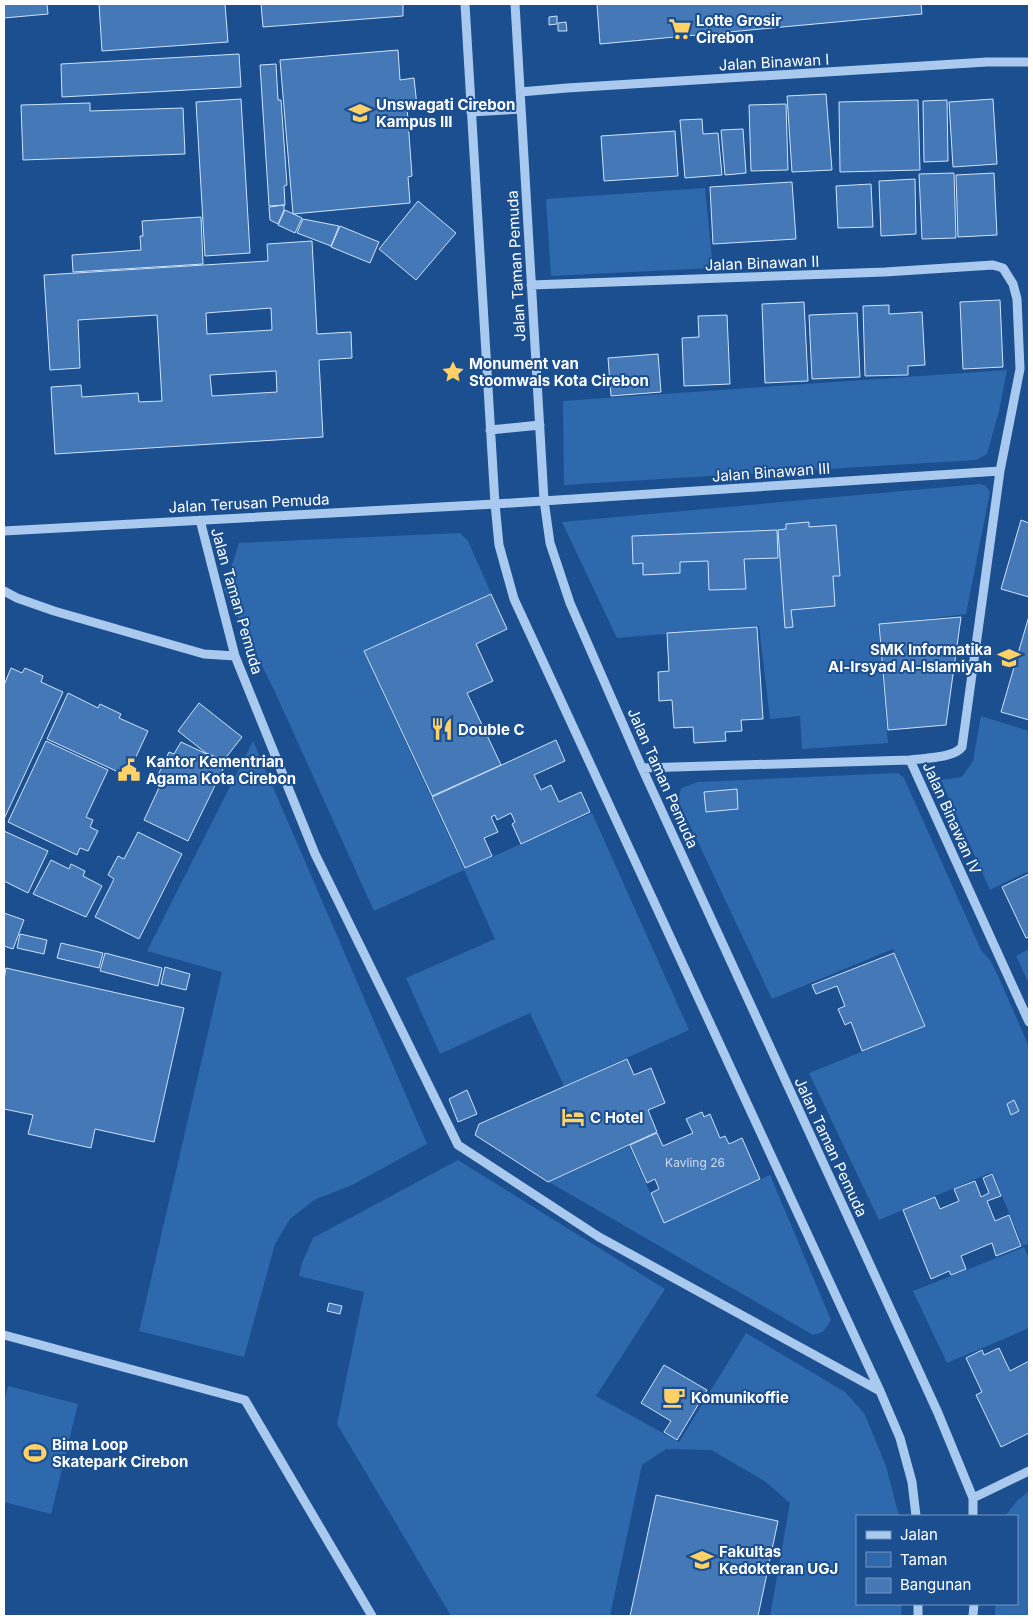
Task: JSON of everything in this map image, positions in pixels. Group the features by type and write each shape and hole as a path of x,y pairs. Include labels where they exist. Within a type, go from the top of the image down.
{"street":[{"path":"465,4 495,504 499,545 514,600 880,1391 900,1438 912,1482 916,1515"},
{"name":"Jalan Taman Pemuda","path":"515,4 544,500 550,543 570,603 642,768 938,1413 973,1498 973,1515"},
{"name":"Jalan Binawan I","path":"520,92 987,62 1029,62"},
{"path":"471,112 521,109"},
{"name":"Jalan Binawan II","path":"531,285 885,272 993,265 1003,268 1013,284 1016,299 1020,368 1000,470"},
{"path":"490,430 540,425"},
{"path":"910,760 948,755 958,752 962,747 1000,470"},
{"name":"Jalan Binawan III","path":"495,504 1000,470"},
{"name":"Jalan Terusan Pemuda","path":"4,531 495,504"},
{"name":"Jalan Taman Pemuda","path":"200,520 235,656 316,854 458,1145 599,1237 880,1391"},
{"path":"4,591 17,598 54,611 204,654 235,656"},
{"name":"Jalan Binawan IV","path":"642,768 910,760 1029,1022"},
{"path":"4,1335 245,1400 372,1616"},
{"path":"973,1498 1029,1471"}],"green space":[{"path":"705,188 713,268 551,276 546,199"},
{"path":"1007,370 999,411 987,454 976,460 564,485 563,401"},
{"path":"980,484 986,486 990,492 966,614 878,625 888,743 802,749 800,716 770,719 759,626 617,638 562,522"},
{"path":"460,533 468,541 491,593 364,652 464,869 592,813 689,1030 564,1086 530,1013 440,1054 406,978 495,939 464,870 374,911 275,692 224,590 239,543"},
{"path":"981,716 1029,731 1029,871 990,890 941,780 962,777 973,761"},
{"path":"253,741 427,1144 352,1185 314,1200 290,1219 275,1244 244,1357 139,1331 222,972 147,951"},
{"path":"898,773 904,778 981,950 990,960 999,978 1029,1047 1029,1243 1023,1246 992,1172 879,1220 809,1073 926,1026 893,949 772,999 678,800 681,788 698,782"},
{"path":"1029,949 1029,984 1016,956"},
{"path":"629,1146 664,1223 770,1175 831,1320 823,1332 813,1335 549,1182"},
{"path":"458,1160 665,1289 596,1396 679,1442 746,1333 845,1392 864,1413 886,1466 899,1515 856,1515 856,1605 902,1605 901,1616 770,1616 790,1503 766,1482 711,1450 666,1449 642,1465 610,1616 451,1616 337,1424 364,1292 299,1276 302,1263 313,1238"},
{"path":"1024,1247 1029,1259 1029,1328 947,1363 913,1291"},
{"name":"Bima Loop Skatepark Cirebon","path":"8,1386 78,1404 51,1514 4,1502 4,1402"},
{"path":"1029,1491 1029,1616 995,1616 995,1605 1018,1605 1018,1515 1006,1515 1017,1501"}],"building":[{"path":"4,4 47,4 48,14 4,18"},
{"path":"99,4 225,4 228,42 102,51"},
{"path":"261,4 403,4 403,16 263,27"},
{"name":"Lotte Grosir Cirebon","path":"597,4 921,4 922,14 600,44"},
{"path":"557,16 557,24 549,25 549,17"},
{"path":"566,22 567,31 558,31 558,23"},
{"path":"398,50 400,80 414,78 417,106 407,107 412,176 408,177 410,203 293,214 280,60"},
{"path":"239,54 241,87 62,97 61,64"},
{"path":"276,64 278,100 281,100 287,185 284,186 285,205 269,206 260,65"},
{"path":"826,94 832,170 792,172 787,96"},
{"path":"241,99 250,253 205,256 196,102"},
{"path":"993,99 997,164 953,167 949,102"},
{"path":"918,100 920,170 840,172 839,102"},
{"path":"947,100 948,161 924,162 923,101"},
{"path":"90,103 90,111 183,108 185,154 23,160 21,105"},
{"path":"786,104 788,170 751,171 749,105"},
{"path":"702,119 703,134 718,133 722,175 685,178 680,120"},
{"path":"743,129 746,173 725,175 721,130"},
{"path":"675,131 678,176 604,181 601,136"},
{"path":"954,173 956,238 922,239 919,174"},
{"path":"994,173 997,235 958,237 956,175"},
{"path":"915,179 916,234 881,236 879,181"},
{"path":"792,182 796,239 713,244 710,187"},
{"path":"871,184 873,227 838,228 836,186"},
{"path":"418,201 456,233 416,280 379,249"},
{"path":"284,205 284,210 278,224 270,220 269,207"},
{"path":"285,210 302,218 295,233 278,225"},
{"path":"201,217 203,264 73,272 72,255 141,250 140,236 143,236 142,221"},
{"path":"303,219 339,226 331,246 297,233"},
{"path":"340,226 379,242 370,263 331,247"},
{"path":"312,241 317,334 351,332 352,358 319,360 323,437 55,454 51,387 81,385 82,397 138,393 139,402 162,401 157,315 78,320 80,368 50,370 44,275 268,261 267,244","holes":["271,308 272,330 207,334 206,313","276,371 277,392 212,396 210,375"]},
{"path":"1000,300 1003,367 963,369 960,302"},
{"path":"804,302 808,381 765,383 762,304"},
{"path":"889,305 889,314 922,312 925,365 908,366 908,375 865,376 863,306"},
{"path":"857,313 860,377 812,379 809,315"},
{"path":"727,315 730,384 684,386 682,338 699,337 698,316"},
{"path":"658,354 661,392 611,396 608,358"},
{"path":"1021,520 1029,523 1029,597 1001,589"},
{"path":"809,522 809,527 836,525 840,576 833,576 835,606 791,610 793,627 785,628 778,530 786,529 786,524"},
{"path":"777,530 778,558 744,559 746,589 709,590 708,561 680,562 680,573 643,575 643,563 633,564 632,536"},
{"name":"Double C","path":"491,594 507,629 476,644 493,681 467,693 501,765 432,796 364,651"},
{"path":"1029,616 1029,720 1001,712"},
{"path":"961,617 946,725 888,730 879,624"},
{"path":"757,627 763,719 741,720 742,731 725,732 726,741 694,743 693,727 674,728 672,700 659,701 658,672 669,671 667,633"},
{"path":"11,668 22,673 25,668 43,676 41,682 63,692 4,819 4,685"},
{"path":"68,693 98,708 100,704 121,714 119,718 148,731 127,776 47,739"},
{"path":"199,703 242,737 224,760 206,753 178,731"},
{"path":"556,740 565,761 534,775 541,790 551,785 559,802 581,792 590,812 521,844 512,824 515,822 511,813 497,820 495,815 491,817 498,832 484,838 492,856 465,868 432,797"},
{"path":"46,741 108,770 86,817 93,820 90,827 98,831 88,851 80,848 77,855 8,822"},
{"path":"181,742 226,763 188,841 144,820 164,777 158,775 169,752 174,754"},
{"path":"737,789 738,809 706,812 704,792"},
{"path":"4,831 48,851 28,893 4,881"},
{"path":"138,832 182,854 139,939 95,917 114,879 108,875 118,856 124,859"},
{"path":"51,860 69,869 71,864 85,871 83,876 102,886 86,917 33,894"},
{"path":"1029,874 1029,937 1026,938 1002,887"},
{"path":"4,913 24,920 13,949 4,946"},
{"path":"20,934 47,940 44,954 17,948"},
{"path":"61,943 103,953 99,968 57,958"},
{"path":"105,953 162,968 158,986 100,971"},
{"path":"894,953 925,1026 862,1051 851,1022 845,1025 838,1009 845,1006 837,986 816,994 812,985"},
{"path":"165,967 190,974 186,990 161,984"},
{"path":"6,968 184,1008 154,1142 95,1129 91,1148 28,1134 33,1115 4,1109 4,980"},
{"name":"C Hotel","path":"627,1059 634,1075 651,1068 665,1103 648,1110 657,1132 548,1182 475,1135 479,1124"},
{"path":"467,1090 477,1114 458,1122 449,1099"},
{"path":"1014,1100 1019,1111 1011,1115 1007,1104"},
{"path":"702,1112 704,1117 710,1114 720,1138 725,1136 729,1144 742,1138 760,1179 664,1223 651,1193 659,1189 655,1179 647,1183 630,1145 657,1133 663,1146 693,1133 686,1119"},
{"path":"992,1174 1001,1196 987,1201 995,1221 1009,1215 1021,1246 996,1256 992,1243 961,1256 966,1269 951,1275 949,1271 931,1279 903,1210 935,1197 940,1209 959,1201 954,1189 975,1181 981,1197 989,1193 983,1178"},
{"path":"329,1303 342,1306 340,1314 327,1311"},
{"path":"999,1348 1010,1371 1029,1361 1029,1433 1001,1447 976,1395 982,1392 966,1358 982,1350 984,1355"},
{"name":"Komunikoffie","path":"664,1365 707,1390 677,1440 664,1432 671,1421 641,1403"},
{"name":"Fakultas Kedokteran UGJ","path":"656,1495 778,1521 758,1616 630,1616"}],"place":[{"name":"Lotte Grosir Cirebon","path":"680,29"},
{"name":"Unswagati Cirebon Kampus III","path":"360,113"},
{"name":"Monument van Stoomwals Kota Cirebon","path":"453,372"},
{"name":"SMK Informatika Al-Irsyad Al-Islamiyah","path":"1009,658"},
{"name":"Double C","path":"442,729"},
{"name":"Kantor Kementrian Agama Kota Cirebon","path":"129,770"},
{"name":"C Hotel","path":"573,1117"},
{"name":"Komunikoffie","path":"674,1397"},
{"name":"Bima Loop Skatepark Cirebon","path":"35,1453"},
{"name":"Fakultas Kedokteran UGJ","path":"702,1560"}]}
